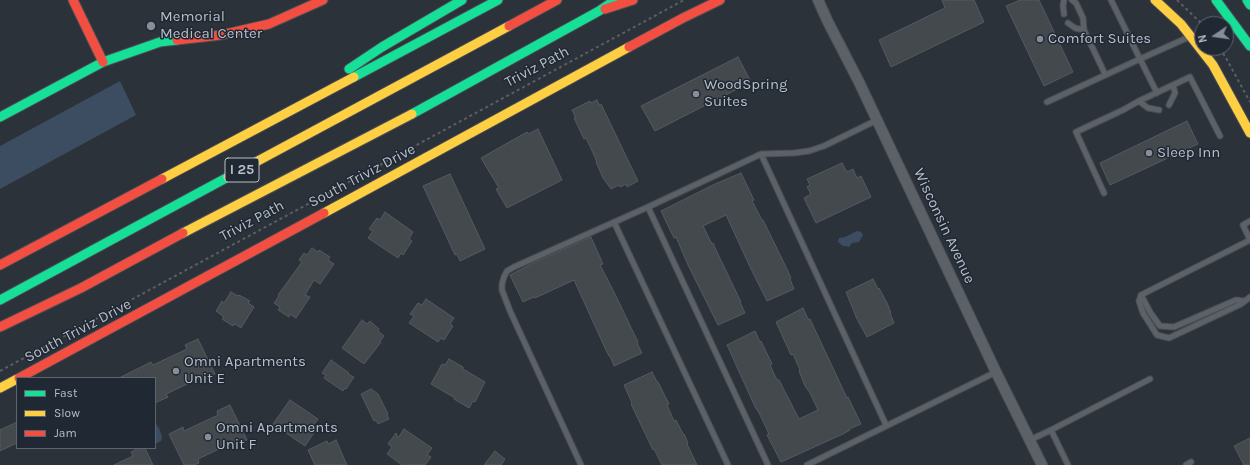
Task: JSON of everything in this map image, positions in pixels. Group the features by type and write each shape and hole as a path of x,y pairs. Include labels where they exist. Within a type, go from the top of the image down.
{"main road":[{"path":"73,0 103,62"},
{"path":"0,117 103,62 160,42 221,35 269,24 323,0"},
{"path":"265,124 382,46 462,0"},
{"name":"I 25","path":"0,265 498,0"},
{"name":"I 25","path":"0,300 557,0"},
{"path":"0,327 81,288 210,218 417,111 599,11 615,0"},
{"path":"599,11 633,0"},
{"name":"South Triviz Drive","path":"22,377 683,18 720,0"},
{"path":"1155,0 1192,36 1213,65 1250,133"},
{"path":"1216,0 1250,46"},
{"path":"1247,0 1250,5"},
{"name":"South Triviz Drive","path":"0,388 16,380"}],"street":[{"name":"Wisconsin Avenue","path":"818,0 1042,465"}],"lane":[{"path":"1064,0 1064,14"},
{"path":"1072,0 1076,3 1083,18 1084,30 1105,74"},
{"path":"1111,0 1157,93"},
{"path":"1068,23 1075,28 1084,30"},
{"path":"1047,102 1140,58 1192,36"},
{"path":"1104,193 1076,132 1139,101 1190,77 1220,136"},
{"path":"1169,104 1175,93 1173,85"},
{"path":"1139,101 1148,108 1159,110"},
{"path":"582,465 510,311 502,290 502,284 507,271 761,154 794,153 816,149 877,120"},
{"path":"761,154 886,425"},
{"path":"648,207 768,465"},
{"path":"1250,221 1243,225 1250,240 1141,295 1139,301 1143,313 1157,335 1168,338 1241,304 1250,298"},
{"path":"614,222 728,465"},
{"path":"1141,295 1150,312 1160,326 1174,327 1236,300 1244,301"},
{"path":"807,465 996,372"},
{"path":"1030,440 1150,379"},
{"path":"1051,430 1068,465"},
{"path":"1186,465 1191,462"}],"path":[{"name":"Triviz Path","path":"0,371 684,0"},
{"path":"1178,0 1194,16"},
{"path":"1225,56 1250,102"}],"water":[{"path":"120,81 136,115 0,189 0,146"},
{"path":"857,231 861,232 863,235 859,242 852,243 849,247 843,246 838,242 839,238 845,237"},
{"path":"156,424 162,437 161,441 156,444"}],"building":[{"path":"942,0 974,0 984,22 891,67 879,40 945,8"},
{"name":"Comfort Suites","path":"1020,0 1039,0 1073,72 1044,86 1006,6"},
{"name":"WoodSpring Suites","path":"738,57 751,82 655,131 641,106"},
{"path":"597,100 599,105 601,104 638,181 627,187 626,184 620,187 619,185 611,189 603,178 586,138 584,139 574,118 576,118 572,110 590,101 591,103"},
{"name":"Sleep Inn","path":"1187,121 1198,144 1110,185 1100,163"},
{"path":"538,129 562,180 507,208 496,189 499,188 481,158 527,132 528,134"},
{"path":"842,163 847,172 853,169 857,178 861,176 871,197 816,223 804,198 811,194 807,187 810,185 807,179"},
{"path":"741,173 754,200 752,201 787,269 794,289 767,301 726,215 703,226 712,244 713,243 745,313 718,325 688,265 676,237 674,238 661,211 715,184"},
{"path":"450,174 485,249 460,261 457,254 455,255 423,186"},
{"path":"385,212 413,232 409,239 412,241 403,255 401,253 398,258 368,238 373,231 369,229 377,218 380,220"},
{"path":"591,237 603,264 600,265 642,353 614,366 574,280 523,302 510,275"},
{"path":"312,248 318,252 319,250 330,257 328,260 334,264 320,284 314,280 305,295 310,297 296,318 290,314 289,317 278,310 280,307 274,303 279,296 278,295 302,262 299,260 304,253 307,255"},
{"path":"873,279 887,303 894,323 867,337 857,319 846,292"},
{"path":"231,292 250,301 248,303 254,307 241,328 235,324 233,326 222,319 224,317 216,311 222,301 224,303"},
{"path":"426,299 454,318 450,324 453,326 444,340 441,338 438,342 409,323 414,316 410,314 418,303 422,305"},
{"path":"803,308 808,319 810,319 847,398 848,397 861,424 849,429 850,430 843,434 781,462 767,435 769,434 727,345 755,331 772,364 770,365 777,380 779,380 799,419 818,410 805,386 793,354 791,355 776,322"},
{"path":"362,320 367,324 370,321 384,336 364,364 342,348"},
{"name":"Omni Apartments Unit E","path":"198,339 215,374 202,381 200,378 166,394 168,397 156,403 156,377 121,377 151,362 153,365 187,349 185,345"},
{"path":"449,359 485,382 475,402 473,401 469,408 431,384 442,364 445,365"},
{"path":"331,360 354,377 343,391 324,378 326,375 322,373"},
{"path":"652,372 669,404 667,405 674,421 676,420 684,434 697,465 662,465 654,449 653,450 631,404 632,403 624,385"},
{"path":"371,389 378,394 389,419 378,424 376,420 374,421 361,394"},
{"path":"290,400 318,419 313,426 317,428 305,446 273,424"},
{"name":"Omni Apartments Unit F","path":"230,405 247,440 233,446 232,443 198,459 199,463 194,465 184,465 169,434 183,427 184,431 218,415 217,411"},
{"path":"16,422 16,443 0,451 0,430"},
{"path":"404,429 432,448 427,455 431,457 425,465 402,465 387,454 392,447 388,444 396,433 398,438"},
{"path":"1250,438 1250,465 1244,465 1234,446"},
{"path":"336,440 347,465 315,465 308,450 327,441 328,444"},
{"path":"137,449 145,449 153,465 114,465 133,456 131,452"},
{"path":"495,451 505,459 501,465 484,465"}],"traffic: fast":[{"path":"349,69 382,47 462,0"},
{"path":"354,77 498,0"},
{"path":"412,114 599,11 615,0"},
{"path":"1216,0 1250,46"},
{"path":"1247,0 1250,5"},
{"path":"0,117 103,62 160,42 177,40"},
{"path":"0,300 228,177"}],"traffic: slow":[{"path":"1155,0 1181,24 1213,65 1250,133"},
{"path":"228,177 509,26"},
{"path":"324,213 629,47"},
{"path":"162,179 354,77"},
{"path":"183,233 412,114"},
{"path":"0,388 16,380"}],"traffic: jam":[{"path":"73,0 103,62"},
{"path":"177,40 221,35 269,24 323,0"},
{"path":"509,26 557,0"},
{"path":"605,9 633,0"},
{"path":"629,47 720,0"},
{"path":"0,265 162,179"},
{"path":"21,377 324,213"},
{"path":"0,327 81,288 183,233"}],"place":[{"name":"Memorial Medical Center","path":"151,26"},
{"name":"Comfort Suites","path":"1040,39"},
{"name":"WoodSpring Suites","path":"696,94"},
{"name":"Sleep Inn","path":"1149,153"},
{"name":"Omni Apartments Unit E","path":"176,371"},
{"name":"Omni Apartments Unit F","path":"208,437"}]}
